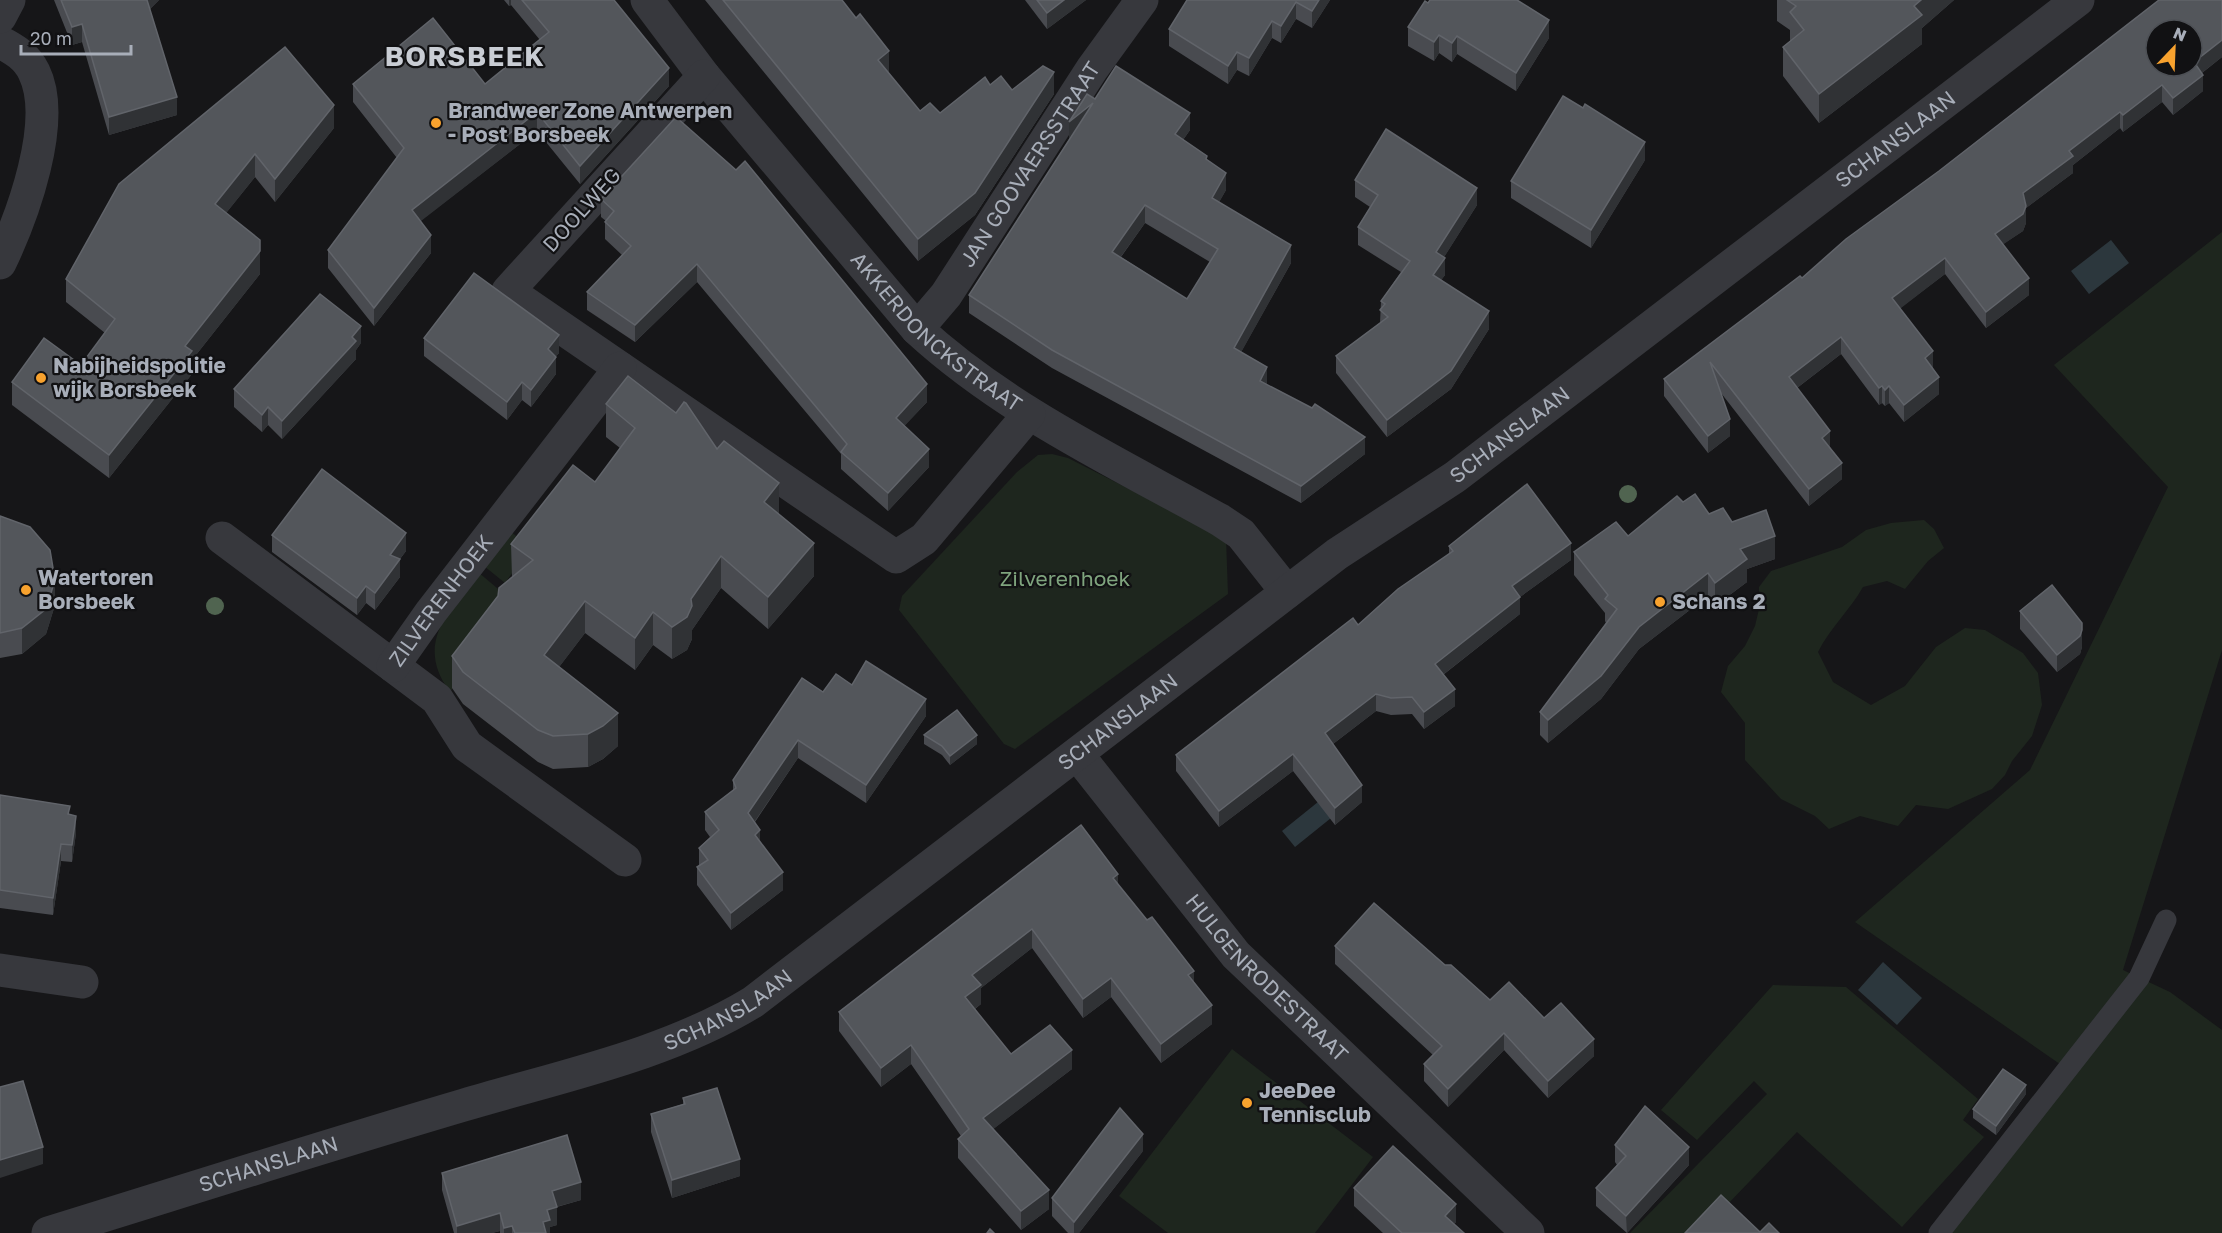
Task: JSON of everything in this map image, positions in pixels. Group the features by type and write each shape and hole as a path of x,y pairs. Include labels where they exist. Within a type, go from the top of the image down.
{"street":[{"path":"0,17 9,0"},
{"name":"AKKERDONCKSTRAAT","path":"647,0 705,76 917,329 938,348 1029,414 1220,520 1246,540 1287,592"},
{"name":"JAN GOOVAERSSTRAAT","path":"917,329 946,295 1092,69 1142,0"},
{"name":"SCHANSLAAN","path":"48,1233 309,1151 639,1053 718,1024 753,1002 1287,592 1356,541 1455,477 2078,0"},
{"path":"0,42 18,52 34,71 42,96 36,167 13,236 0,263"},
{"name":"DOOLWEG","path":"620,368 508,291 705,76"},
{"path":"620,368 896,557 924,539 1029,414"},
{"name":"ZILVERENHOEK","path":"222,538 393,666 431,612 620,368"},
{"path":"393,666 436,699 467,746 625,860"},
{"name":"HULGENRODESTRAAT","path":"1077,754 1236,955 1528,1233"},
{"path":"0,970 82,982"}],"lane":[{"path":"1939,1233 2139,978 2166,920"}],"green space":[{"path":"2222,232 2222,650 2123,970 2170,992 2222,1030 2222,1233 1939,1233 2067,1069 1855,922 2030,770 2168,487 2054,365"},
{"name":"Zilverenhoek","path":"1052,454 1068,458 1226,538 1228,594 1015,749 1004,744 899,610 902,596 1017,472 1038,455"},
{"path":"1924,520 1934,529 1944,548 1928,561 1905,589 1887,581 1863,587 1818,652 1833,682 1871,705 1905,686 1936,647 1965,628 1985,630 2023,653 2038,673 2042,705 2032,736 2012,761 2005,775 1992,789 1948,809 1916,805 1898,826 1860,816 1829,829 1815,816 1781,799 1745,760 1745,723 1721,692 1728,666 1745,646 1755,626 1759,609 1759,587 1771,571 1842,547 1866,530 1891,523"},
{"path":"511,532 531,547 505,583 484,566"},
{"path":"478,572 516,604 450,692 440,675 435,658 435,643 447,614"},
{"path":"1773,985 1846,987 1978,1099 1963,1120 1984,1137 1902,1227 1797,1132 1700,1233 1630,1233 1767,1094 1754,1081 1697,1140 1661,1110"},
{"name":"JeeDee Tennisclub","path":"1232,1049 1373,1157 1315,1233 1168,1233 1119,1196"}],"shaded area":[{"path":"2111,240 2129,263 2089,294 2071,271"},
{"path":"1318,802 1331,818 1295,847 1282,831"},
{"path":"1883,962 1922,998 1897,1025 1858,990"}],"building":[{"path":"61,0 147,0 177,97 109,117 82,24 72,27"},
{"path":"522,0 614,0 669,68 580,166 537,112 412,210 431,235 374,308 328,250 404,148 353,84 433,18 485,84 549,32"},
{"path":"723,0 842,0 856,18 860,14 889,51 878,60 920,111 930,103 940,113 985,77 990,85 1001,76 1012,90 1043,66 1054,72 975,193 918,239"},
{"path":"1037,0 1064,0 1047,13"},
{"path":"1187,0 1319,0 1312,11 1296,2 1281,26 1272,21 1249,58 1237,52 1228,66 1169,29"},
{"path":"1430,0 1517,0 1549,20 1516,73 1457,36 1452,43 1439,35 1434,42 1408,27 1425,1 1428,3"},
{"path":"1787,0 1921,0 1914,6 1922,15 1819,94 1783,47 1804,30 1790,12 1796,6"},
{"path":"2159,0 2222,0 2222,40 2204,54 2204,18 2144,18 2144,78 2199,78 2173,98 2162,85 2123,115 2120,112 2069,151 2073,156 2023,193 2026,206 2023,214 1995,234 2029,278 1986,312 1945,258 1892,298 1933,351 1925,358 1939,377 1904,405 1889,386 1885,390 1882,386 1879,388 1841,337 1789,377 1830,431 1822,438 1842,463 1809,489 1710,362 1730,419 1708,436 1664,379 1800,276 1802,278 1846,239 1939,171"},
{"path":"285,47 334,105 275,179 255,154 215,204 260,240 260,251 185,346 192,351 109,455 12,382 44,338 81,365 115,319 66,279 119,184"},
{"path":"1116,66 1190,113 1175,134 1207,156 1206,159 1226,173 1212,198 1291,245 1234,348 1267,367 1260,381 1312,408 1315,404 1365,437 1301,486 1052,350 969,295 1093,103 1069,122 1087,94 1095,99","holes":["1145,205 1218,249 1187,299 1112,252"]},
{"path":"1563,96 1583,108 1585,104 1645,142 1591,230 1511,181"},
{"path":"676,117 736,170 745,161 927,384 896,418 929,449 888,493 841,452 847,444 697,264 635,325 587,292 631,246 605,222 614,211 601,199"},
{"path":"1386,129 1477,188 1436,252 1445,258 1433,275 1489,311 1451,371 1387,420 1336,356 1388,317 1380,310 1385,304 1381,301 1410,261 1358,227 1378,195 1355,180"},
{"path":"474,273 559,335 548,349 556,357 531,390 522,382 507,402 424,338"},
{"path":"320,294 361,326 352,337 356,341 282,421 268,407 262,415 234,389"},
{"path":"628,376 676,413 684,402 686,403 717,449 724,441 779,483 764,502 814,543 768,597 721,556 691,599 692,606 687,617 672,627 653,612 635,638 585,601 544,655 618,713 603,726 588,734 553,736 538,730 463,672 452,656 498,596 499,588 533,560 511,544 573,465 595,482 635,428 606,404"},
{"path":"322,469 406,533 390,555 400,559 375,593 366,586 357,598 272,535"},
{"path":"1527,484 1571,543 1512,586 1520,597 1435,664 1455,689 1424,712 1412,697 1391,698 1376,694 1325,733 1362,785 1335,808 1293,754 1219,811 1176,755 1353,618 1358,625 1398,589 1453,551 1449,546"},
{"path":"1695,494 1709,514 1723,508 1732,522 1766,510 1775,536 1740,549 1747,559 1715,583 1708,573 1639,627 1601,676 1548,720 1540,712 1617,609 1605,599 1608,595 1574,552 1616,522 1628,536 1677,496 1683,502"},
{"name":"Watertoren Borsbeek","path":"0,516 30,527 50,550 55,580 46,609 22,628 0,633"},
{"path":"2052,585 2082,623 2080,636 2057,655 2020,611"},
{"path":"866,661 926,699 866,785 798,740 748,813 760,830 755,835 783,872 731,913 697,867 708,860 699,848 719,830 705,812 736,788 733,780 802,678 823,692 836,674 852,685"},
{"path":"957,710 977,735 950,756 942,746 924,735"},
{"path":"0,795 70,806 68,814 76,816 72,845 61,844 53,898 0,890"},
{"path":"1081,825 1118,874 1113,878 1147,920 1152,917 1194,971 1188,975 1212,1005 1161,1044 1111,978 1083,999 1032,929 972,975 981,985 965,997 1011,1054 1050,1025 1072,1050 983,1118 1049,1190 1021,1211 958,1139 969,1129 911,1045 881,1068 839,1012"},
{"path":"1374,903 1445,965 1451,965 1490,1000 1509,982 1544,1018 1561,1003 1594,1039 1548,1081 1504,1033 1448,1089 1424,1064 1442,1046 1335,946"},
{"path":"2003,1069 2026,1085 1996,1126 1973,1109"},
{"path":"23,1081 43,1147 0,1160 0,1087"},
{"path":"717,1088 740,1159 672,1180 651,1114 685,1104 683,1098"},
{"path":"1645,1106 1689,1147 1626,1216 1596,1188 1626,1156 1615,1145"},
{"path":"1120,1108 1143,1134 1074,1222 1052,1198"},
{"path":"567,1135 581,1182 552,1191 557,1207 547,1210 550,1220 543,1222 546,1233 515,1233 512,1226 504,1228 500,1213 457,1226 442,1173"},
{"path":"1393,1146 1456,1204 1445,1216 1464,1233 1402,1233 1354,1188"},
{"path":"1721,1195 1760,1232 1769,1223 1779,1233 1685,1233"}],"place":[{"name":"Brandweer Zone Antwerpen - Post Borsbeek","path":"436,123"},
{"name":"Nabijheidspolitie wijk Borsbeek","path":"41,378"},
{"name":"Watertoren Borsbeek","path":"26,590"},
{"name":"Schans 2","path":"1660,602"},
{"name":"JeeDee Tennisclub","path":"1247,1103"}],"district":[{"name":"BORSBEEK","path":"465,57"}]}
